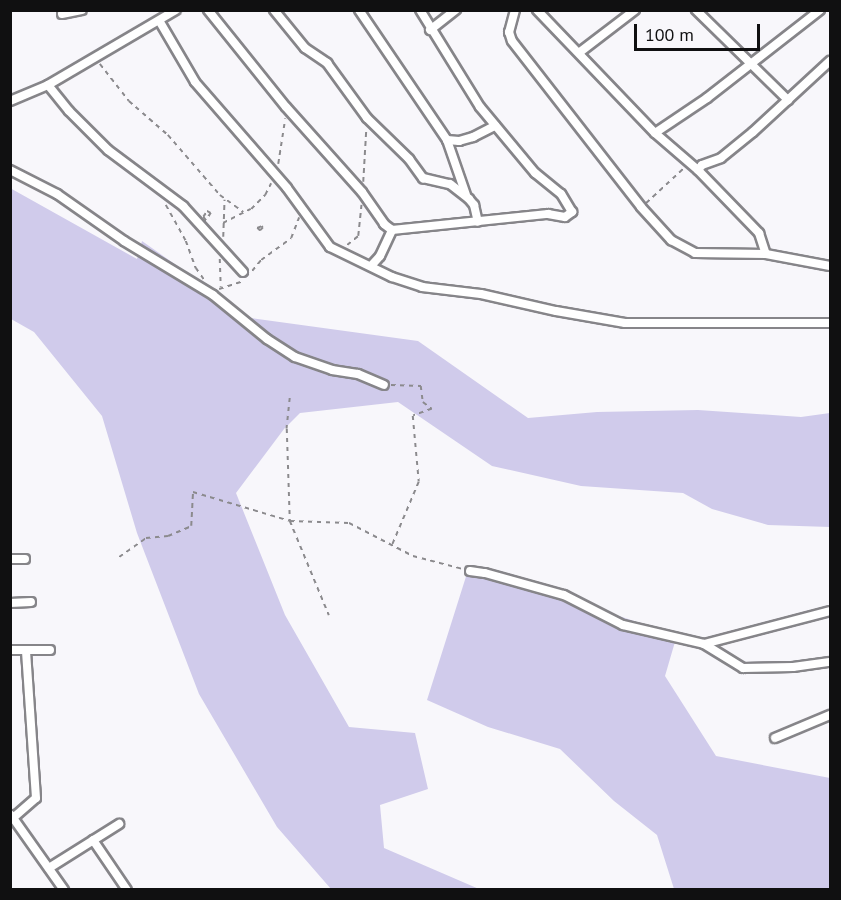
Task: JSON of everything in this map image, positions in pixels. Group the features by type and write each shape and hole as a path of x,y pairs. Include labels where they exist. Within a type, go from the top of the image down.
{"street":[{"path":"62,14 82,10"},
{"path":"10,101 48,85 160,22 176,10"},
{"path":"208,10 286,107 362,192 384,224 392,230 548,214 565,217 572,212 561,194 535,174 480,107 430,30 420,10"},
{"path":"274,10 306,48 327,63 367,118 423,178 439,179 450,184 469,199 474,205 478,222"},
{"path":"358,10 447,140 457,174 469,199"},
{"path":"430,30 456,10"},
{"path":"515,10 509,32 512,41 641,207 670,240 695,253 766,254 831,266"},
{"path":"537,10 580,52 655,133 698,170 759,233 766,254"},
{"path":"619,10 624,19"},
{"path":"580,52 635,10"},
{"path":"696,10 788,100"},
{"path":"655,133 752,64 820,10"},
{"path":"160,22 195,82 303,208 330,247 370,266 422,287 481,294 556,311 626,322 831,323"},
{"path":"698,170 702,165 721,158 831,61"},
{"path":"48,85 69,111 108,150 183,206 243,272"},
{"path":"447,140 451,142 466,140 495,126"},
{"path":"10,170 57,194 124,241 213,296 267,339 295,357 332,370 358,374 384,385"},
{"path":"370,266 380,256 392,230"},
{"path":"10,559 25,559"},
{"path":"470,571 564,595 623,625 704,644 743,668 793,667 831,662"},
{"path":"10,603 31,602"},
{"path":"704,644 831,611"},
{"path":"10,650 50,650"},
{"path":"26,650 36,798 12,816 64,890"},
{"path":"775,738 831,715"},
{"path":"49,868 119,824"},
{"path":"93,840 128,890"}],"path":[{"path":"96,58 129,101 168,135 220,195 243,212 224,224"},
{"path":"641,207 663,190 689,163"},
{"path":"164,201 186,241 196,268 207,283"},
{"path":"213,291 242,283 261,260 291,238 303,208"},
{"path":"384,385 421,386 423,402 432,409 413,416 419,482 392,546"},
{"path":"290,398 287,429 290,521 329,615"},
{"path":"119,557 146,538 168,536 191,526 192,492 290,521 349,523 413,556 470,571"}],"shaded area":[{"path":"10,188 137,259 142,241 251,318 418,341 528,418 597,412 698,410 801,417 830,413 830,527 768,525 712,509 683,493 581,486 492,466 398,402 300,413 284,429 236,493 285,615 349,727 415,733 428,789 380,805 384,848 479,889 331,889 277,827 199,694 137,533 102,416 34,332 11,319"},
{"path":"469,567 677,635 665,676 716,756 830,778 830,889 674,889 657,835 614,801 560,749 488,727 427,700"}]}
